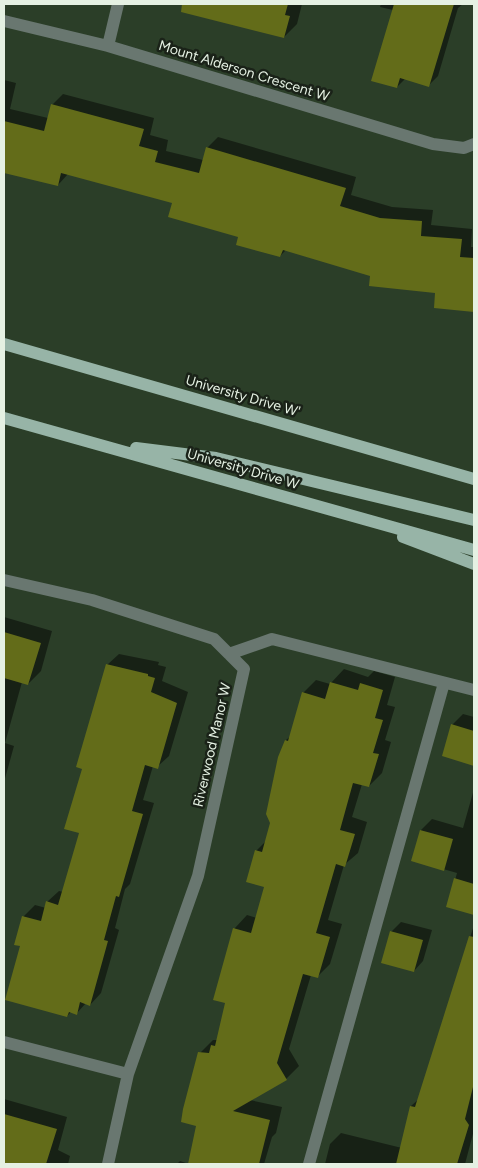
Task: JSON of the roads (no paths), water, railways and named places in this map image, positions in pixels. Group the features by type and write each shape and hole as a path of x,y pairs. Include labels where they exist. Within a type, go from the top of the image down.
{"main road":[{"name":"University Drive W'","path":"4,344 474,479"},
{"name":"University Drive W","path":"4,418 474,550"},
{"path":"94,443 216,458 474,520"},
{"path":"311,504 474,564"}],"street":[{"path":"108,46 118,4"},
{"name":"Mount Alderson Crescent W","path":"4,21 108,46 434,144 464,148 474,144"},
{"name":"Riverwood Manor W","path":"4,580 92,600 214,639 244,669 198,876 128,1074 108,1164"},
{"path":"229,654 272,639 474,690"},
{"path":"309,1164 444,683"},
{"path":"4,1042 128,1074"}]}
